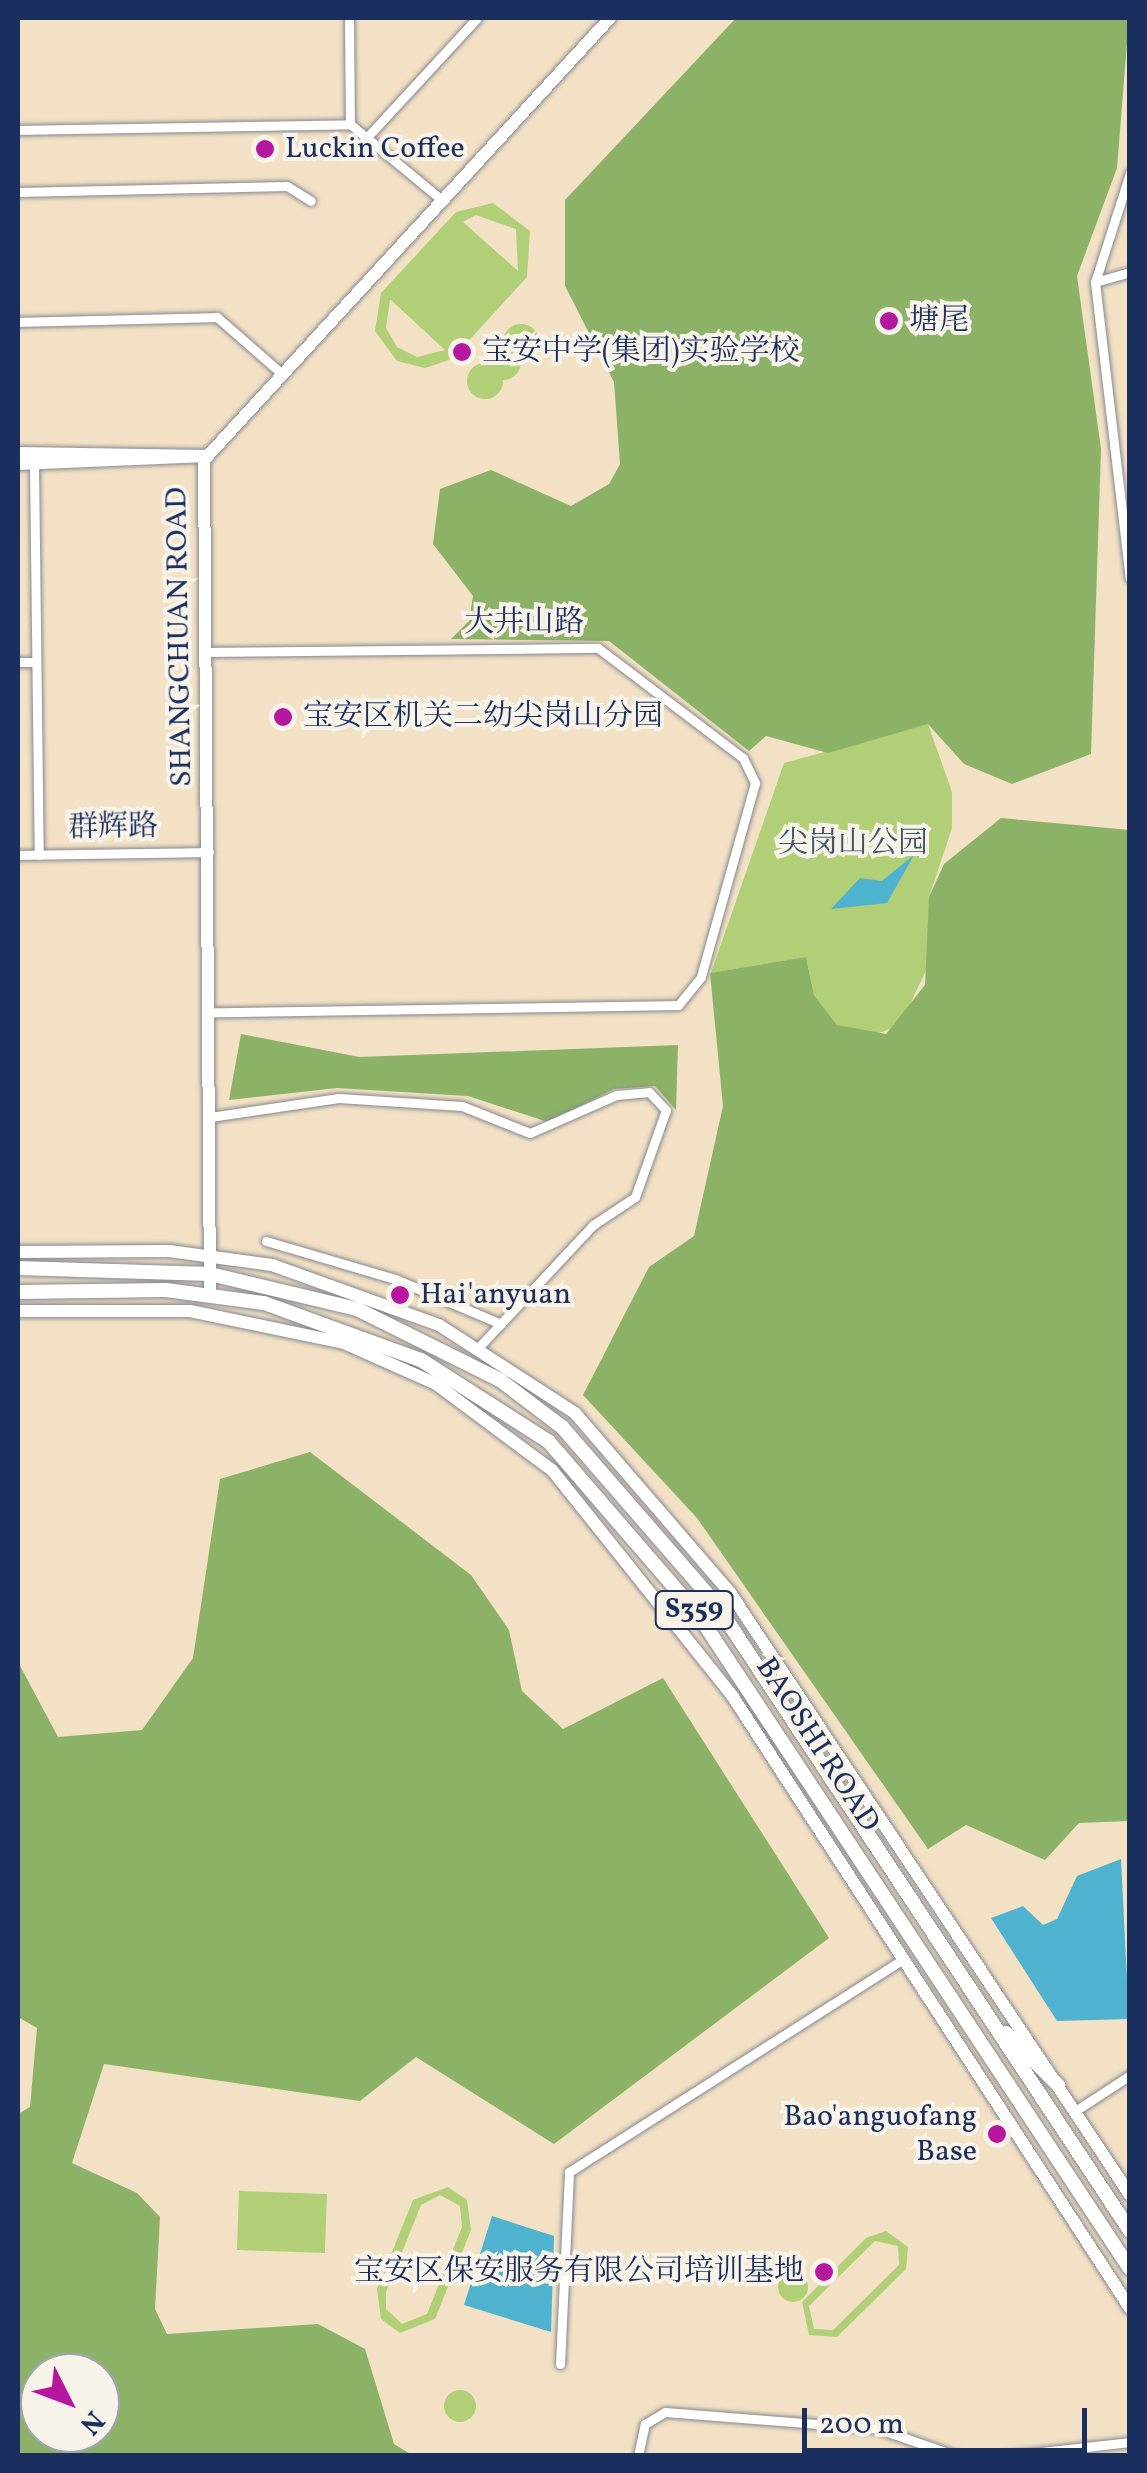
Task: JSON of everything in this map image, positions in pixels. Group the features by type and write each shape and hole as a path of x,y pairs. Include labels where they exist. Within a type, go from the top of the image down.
{"main road":[{"name":"SHANGCHUAN ROAD","path":"210,1294 206,456 610,18"},
{"path":"18,453 206,456"},
{"path":"18,464 206,456"},
{"path":"18,1252 210,1254 364,1292 479,1347 575,1412 684,1530 1130,2195"},
{"name":"BAOSHI ROAD","path":"18,1268 210,1274 357,1309 500,1380 562,1426 716,1604 1130,2231"},
{"name":"BAOSHI ROAD","path":"18,1292 210,1294 350,1328 421,1360 549,1442 600,1494 699,1616 1130,2268"},
{"path":"18,1310 190,1310 294,1328 436,1384 511,1435 589,1508 683,1627 899,1962 1130,2308"},
{"path":"984,2011 1058,2085"}],"street":[{"path":"349,18 350,124"},
{"path":"370,134 471,20"},
{"path":"18,130 350,124 370,134 443,200"},
{"path":"1130,173 1095,282 1130,578"},
{"path":"18,192 287,186 311,201"},
{"path":"1095,282 1130,272"},
{"path":"18,322 217,317 282,374"},
{"path":"34,464 39,855"},
{"name":"大井山路","path":"204,652 606,650 749,765 754,792 698,986 668,1008 210,1012"},
{"path":"18,662 36,662"},
{"name":"群辉路","path":"18,855 208,852"},
{"path":"210,1116 339,1098 462,1106 530,1133 616,1094 649,1092 666,1110 635,1197 593,1225 479,1347"},
{"path":"266,1242 395,1278 502,1324"},
{"path":"560,2364 568,2172 899,1962"},
{"path":"1075,2111 1130,2075"},
{"path":"638,2456 645,2424 665,2412 879,2430 957,2456"},
{"path":"1006,2456 1130,2442"}],"green space":[{"path":"736,18 1129,18 1117,168 1077,276 1101,449 1091,754 1012,784 964,764 928,724 828,753 766,736 749,751 609,641 451,639 469,621 473,596 433,544 440,489 491,470 571,506 609,484 620,464 614,382 565,286 565,200"},
{"path":"493,203 530,231 527,277 452,359 425,368 397,361 375,331 381,293 456,212","holes":["476,215 516,229 518,271 463,222","391,300 445,350 417,357 397,347 386,328"]},
{"path":"521,324 533,330 539,342 533,354 521,360 509,354 503,342 509,330"},
{"path":"503,344 515,350 521,362 515,374 503,380 491,374 485,362 491,350"},
{"path":"485,363 497,369 503,381 497,393 485,399 473,393 467,381 473,369"},
{"name":"尖岗山公园","path":"928,724 952,792 952,828 929,897 933,956 900,1025 869,1037 837,1025 814,995 806,957 711,973 784,763"},
{"path":"1001,818 1130,830 1129,1821 1079,1823 1045,1860 966,1825 928,1849 697,1518 583,1395 649,1267 694,1236 723,1106 710,973 806,957 814,995 837,1025 886,1034 925,985 929,897 944,864"},
{"path":"241,1034 359,1057 678,1045 676,1110 655,1086 614,1089 548,1122 468,1096 337,1088 229,1100"},
{"path":"310,1452 471,1575 509,1630 522,1691 563,1729 663,1678 829,1938 554,2144 416,2057 360,2101 104,2064 72,2163 137,2193 160,2217 155,2309 167,2334 318,2324 365,2349 394,2444 412,2455 18,2455 18,2114 30,2107 37,2028 18,2017 18,1662 58,1737 142,1730 193,1658 220,1479"},
{"path":"448,2187 467,2200 471,2230 435,2319 400,2333 381,2319 377,2289 413,2200","holes":["440,2195 460,2206 462,2227 427,2314 402,2324 386,2309 386,2292 421,2205"]},
{"path":"239,2191 327,2194 325,2253 237,2250"},
{"path":"886,2231 908,2247 906,2269 837,2337 809,2335 802,2302 866,2238","holes":["875,2241 898,2246 899,2265 833,2330 814,2329 809,2306"]},
{"path":"793,2272 804,2276 808,2287 804,2298 793,2302 782,2298 778,2287 782,2276"},
{"path":"460,2390 472,2394 476,2406 472,2418 460,2422 448,2418 444,2406 448,2394"}],"water":[{"path":"914,855 887,903 831,909 860,878 882,881"},
{"path":"1121,1859 1129,2019 1057,2021 991,1918 1023,1906 1043,1925 1057,1919 1077,1876"},
{"path":"492,2216 554,2236 551,2332 464,2305"}],"place":[{"name":"Luckin Coffee","path":"265,149"},
{"name":"塘尾","path":"889,321"},
{"name":"宝安中学(集团)实验学校","path":"462,352"},
{"name":"宝安区机关二幼尖岗山分园","path":"283,717"},
{"name":"Hai'anyuan","path":"400,1295"},
{"name":"Bao'anguofang Base","path":"997,2134"},
{"name":"宝安区保安服务有限公司培训基地","path":"824,2272"}]}
